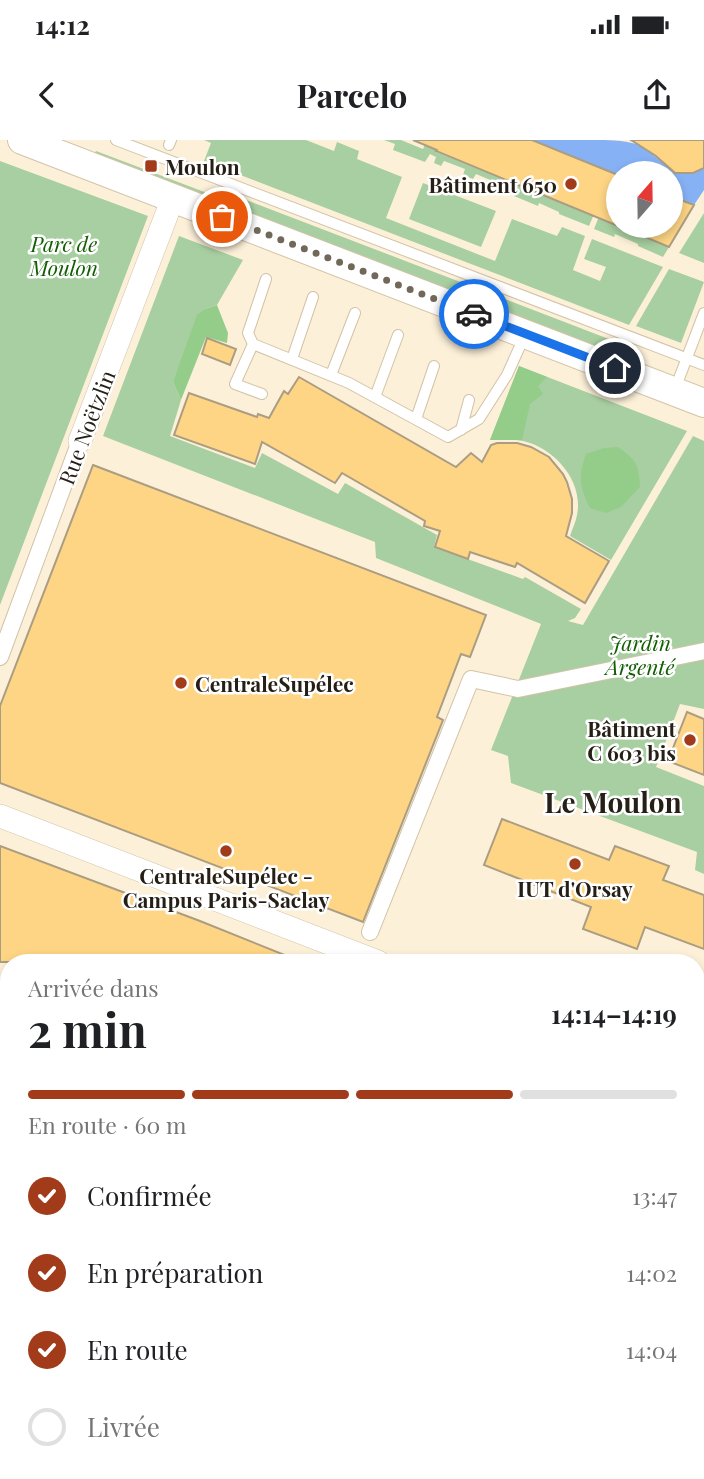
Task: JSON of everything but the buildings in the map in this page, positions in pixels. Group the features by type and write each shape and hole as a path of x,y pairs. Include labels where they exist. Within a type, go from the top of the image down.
{"street":[{"path":"22,140 704,403"},
{"name":"Rue Noëtzlin","path":"0,657 173,198"},
{"path":"370,932 471,679 518,690 704,651"},
{"path":"0,816 357,954"}],"lane":[{"path":"117,140 704,365"},
{"path":"266,279 248,333 253,344 349,383 448,437 479,419 507,375 526,334"},
{"path":"292,359 313,297"},
{"path":"331,375 355,313"},
{"path":"674,391 704,313"},
{"path":"375,397 398,335"},
{"path":"253,344 235,384 262,394"},
{"path":"416,419 434,366"},
{"path":"461,430 469,400"}],"green space":[{"path":"204,140 306,140 334,151 337,142 359,151 357,159 402,177 386,218 495,261 512,219 557,236 562,227 585,236 573,270 600,281 606,267 584,259 592,239 663,267 629,325 204,161 211,143"},
{"path":"384,140 401,140 423,149 427,140 442,141 436,152 508,181 517,175 509,194 493,187 495,182 476,174 473,179 463,175 465,169 444,161 441,166 434,163 436,157 430,154 425,162 393,150 395,144"},
{"path":"96,151 223,199 220,207 92,158"},
{"name":"Parc de Moulon","path":"0,161 148,216 0,605"},
{"path":"521,177 523,187 588,214 597,207 589,226 539,203 538,206 514,196"},
{"path":"423,183 496,211 481,247 409,219"},
{"path":"236,196 614,341 608,356 230,211"},
{"path":"602,209 606,234 594,229"},
{"path":"704,213 704,263 679,253"},
{"name":"Jardin Argenté","path":"179,236 243,260 217,305 205,309 173,382 181,400 170,436 255,468 262,453 338,494 345,483 437,535 434,547 523,579 525,577 581,609 575,618 568,621 583,625 693,436 704,441 704,709 680,704 656,767 704,786 704,874 695,870 697,852 511,783 508,756 491,750 541,624 376,558 375,542 103,436"},
{"path":"624,238 647,238 669,247 663,257"},
{"path":"669,269 704,282 681,343 636,326"},
{"path":"217,305 228,333 227,343 206,337 181,400 173,382 197,315"},
{"path":"519,366 687,431 611,560 570,536 577,515 576,490 565,468 556,459 535,445 523,441 490,440"},
{"path":"519,366 547,377 538,386 543,394 530,404 522,440 490,440"},
{"path":"618,447 635,463 640,487 621,507 606,513 590,508 581,482 586,454"}],"water":[{"path":"531,140 626,142 636,144 661,161 606,161 606,170"},
{"path":"704,168 704,190 694,205 683,201 683,173"}],"way so far":[{"path":"222,217 474,314"}],"place":[{"name":"Moulon","path":"151,166"},
{"name":"Bâtiment 650","path":"571,184"},
{"name":"CentraleSupélec","path":"181,683"},
{"name":"Bâtiment C 603 bis","path":"690,740"},
{"name":"CentraleSupélec - Campus Paris-Saclay","path":"226,851"},
{"name":"IUT d'Orsay","path":"575,864"}],"district":[{"name":"Le Moulon","path":"613,801"}],"route":[{"path":"474,314 615,368"}]}
